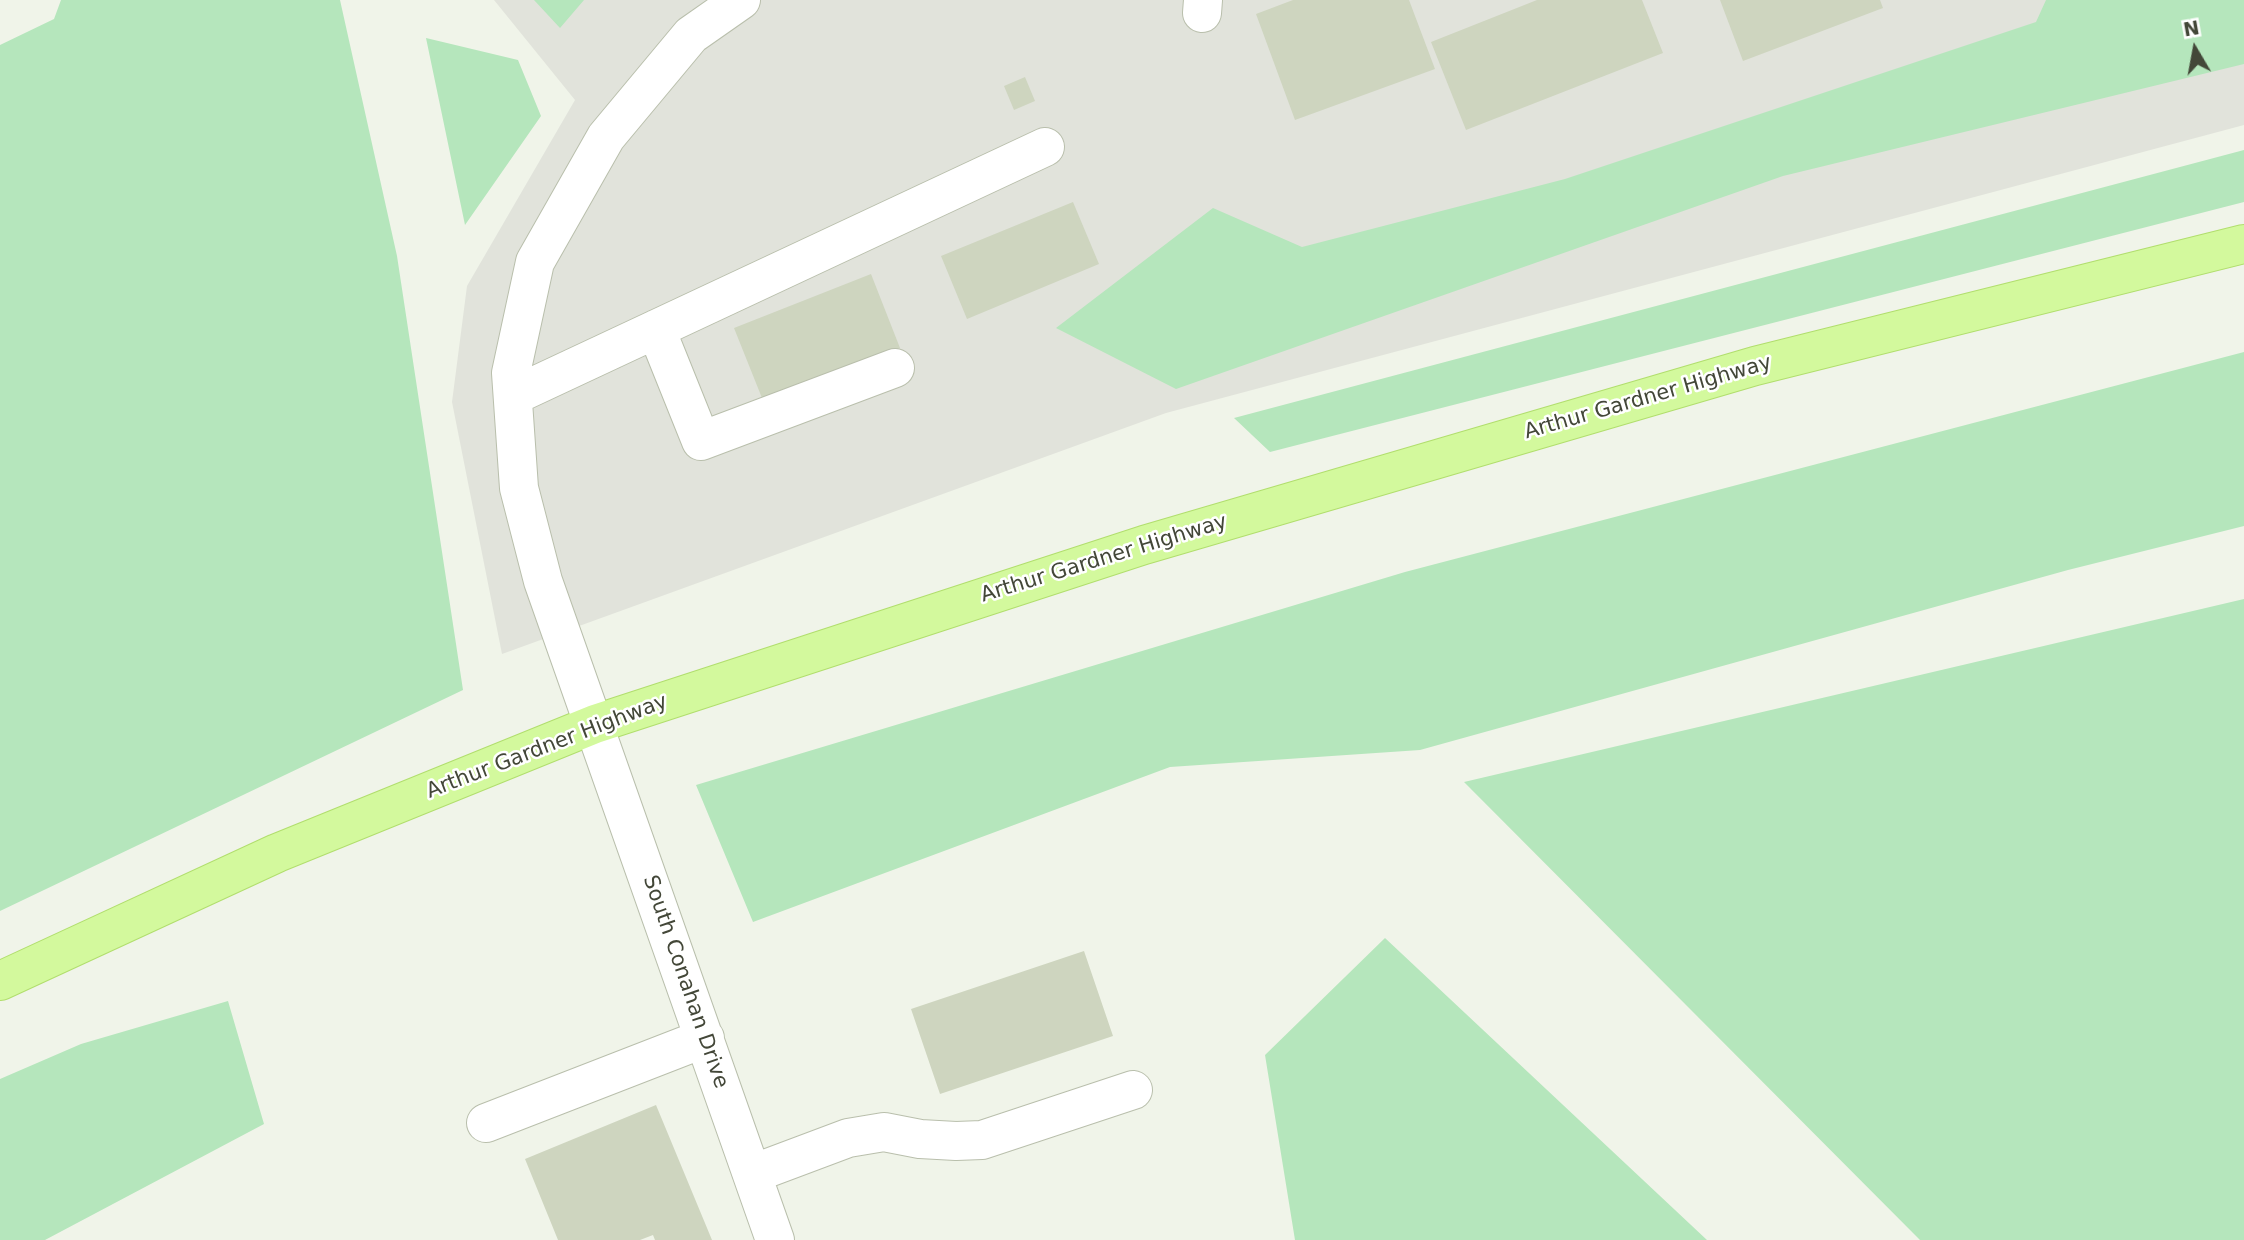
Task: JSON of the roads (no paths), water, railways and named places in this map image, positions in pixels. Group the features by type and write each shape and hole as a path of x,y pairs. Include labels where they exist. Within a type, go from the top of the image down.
{"main road":[{"name":"Arthur Gardner Highway","path":"0,981 278,853 595,724 1144,545 1715,378 2244,244"}],"street":[{"name":"South Conahan Drive","path":"741,0 691,35 606,137 535,262 511,373 519,488 543,581 775,1240"},
{"path":"513,396 1045,147"},
{"path":"656,330 701,441 895,368"},
{"path":"486,1123 705,1038"},
{"path":"752,1174 848,1138 884,1132 956,1142 982,1140 1133,1090"}]}
